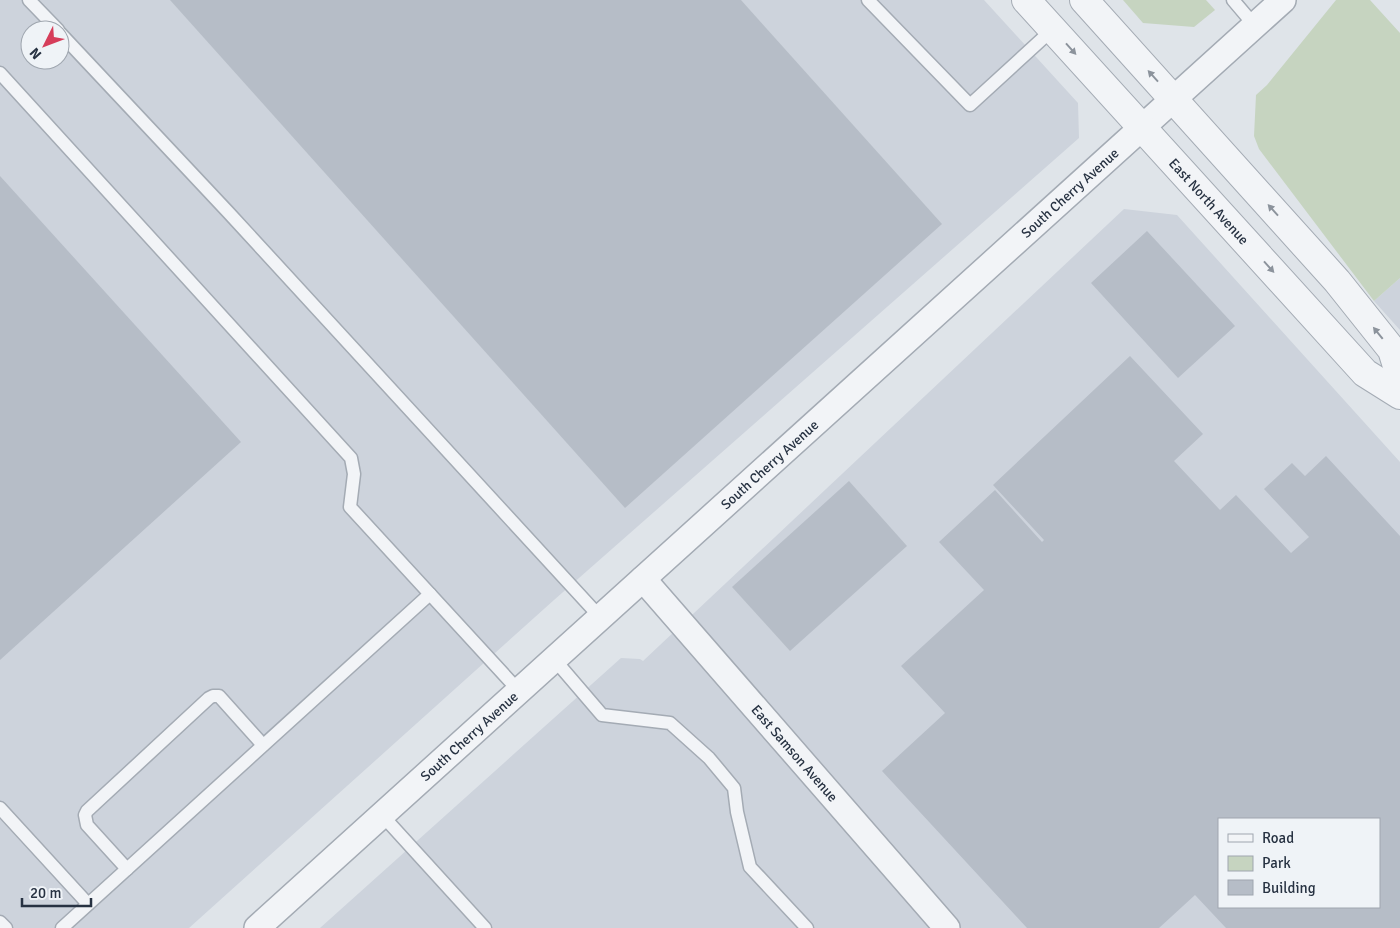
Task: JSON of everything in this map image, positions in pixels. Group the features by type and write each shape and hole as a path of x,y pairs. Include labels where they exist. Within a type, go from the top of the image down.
{"street":[{"name":"East North Avenue","path":"1026,0 1365,373 1400,395"},
{"path":"1084,0 1337,282 1392,350 1400,376"},
{"name":"South Cherry Avenue","path":"257,928 1255,26 1278,2"},
{"name":"East Samson Avenue","path":"643,579 947,928"}],"lane":[{"path":"29,0 48,20"},
{"path":"868,0 970,105 1053,30"},
{"path":"1233,0 1255,26"},
{"path":"70,43 600,617"},
{"path":"0,73 351,458 354,474 350,508 519,691"},
{"path":"62,928 430,594"},
{"path":"554,659 602,714 670,723 709,758 734,788 737,812 750,867 807,928"},
{"path":"127,869 87,825 85,815 87,811 209,698 219,696 263,745"},
{"path":"0,808 88,904"},
{"path":"382,815 485,928"},
{"path":"0,922 6,928"}],"shaded area":[{"path":"0,0 984,0 1078,103 1079,138 554,600 189,928 0,928"},
{"path":"1124,209 1177,215 1400,462 1400,928 320,928 621,658 640,659 643,661"},
{"path":"1400,278 1400,330 1374,301"}],"green space":[{"path":"1123,0 1206,0 1215,10 1194,27 1143,23"},
{"path":"1336,0 1370,0 1400,33 1400,278 1374,301 1259,149 1254,136 1256,95 1267,85"}],"building":[{"path":"170,0 741,0 942,224 625,508"},
{"path":"0,176 241,442 0,660"},
{"path":"1147,231 1235,326 1178,378 1091,283"},
{"path":"1130,356 1203,434 1174,461 1220,510 1236,495 1291,553 1309,537 1264,489 1292,463 1305,476 1326,456 1400,536 1400,928 1226,928 1195,895 1159,928 1027,928 882,771 945,713 901,666 984,590 939,542 995,490 1042,542 1044,540 993,485"},
{"path":"849,481 907,546 790,651 732,587"}]}
